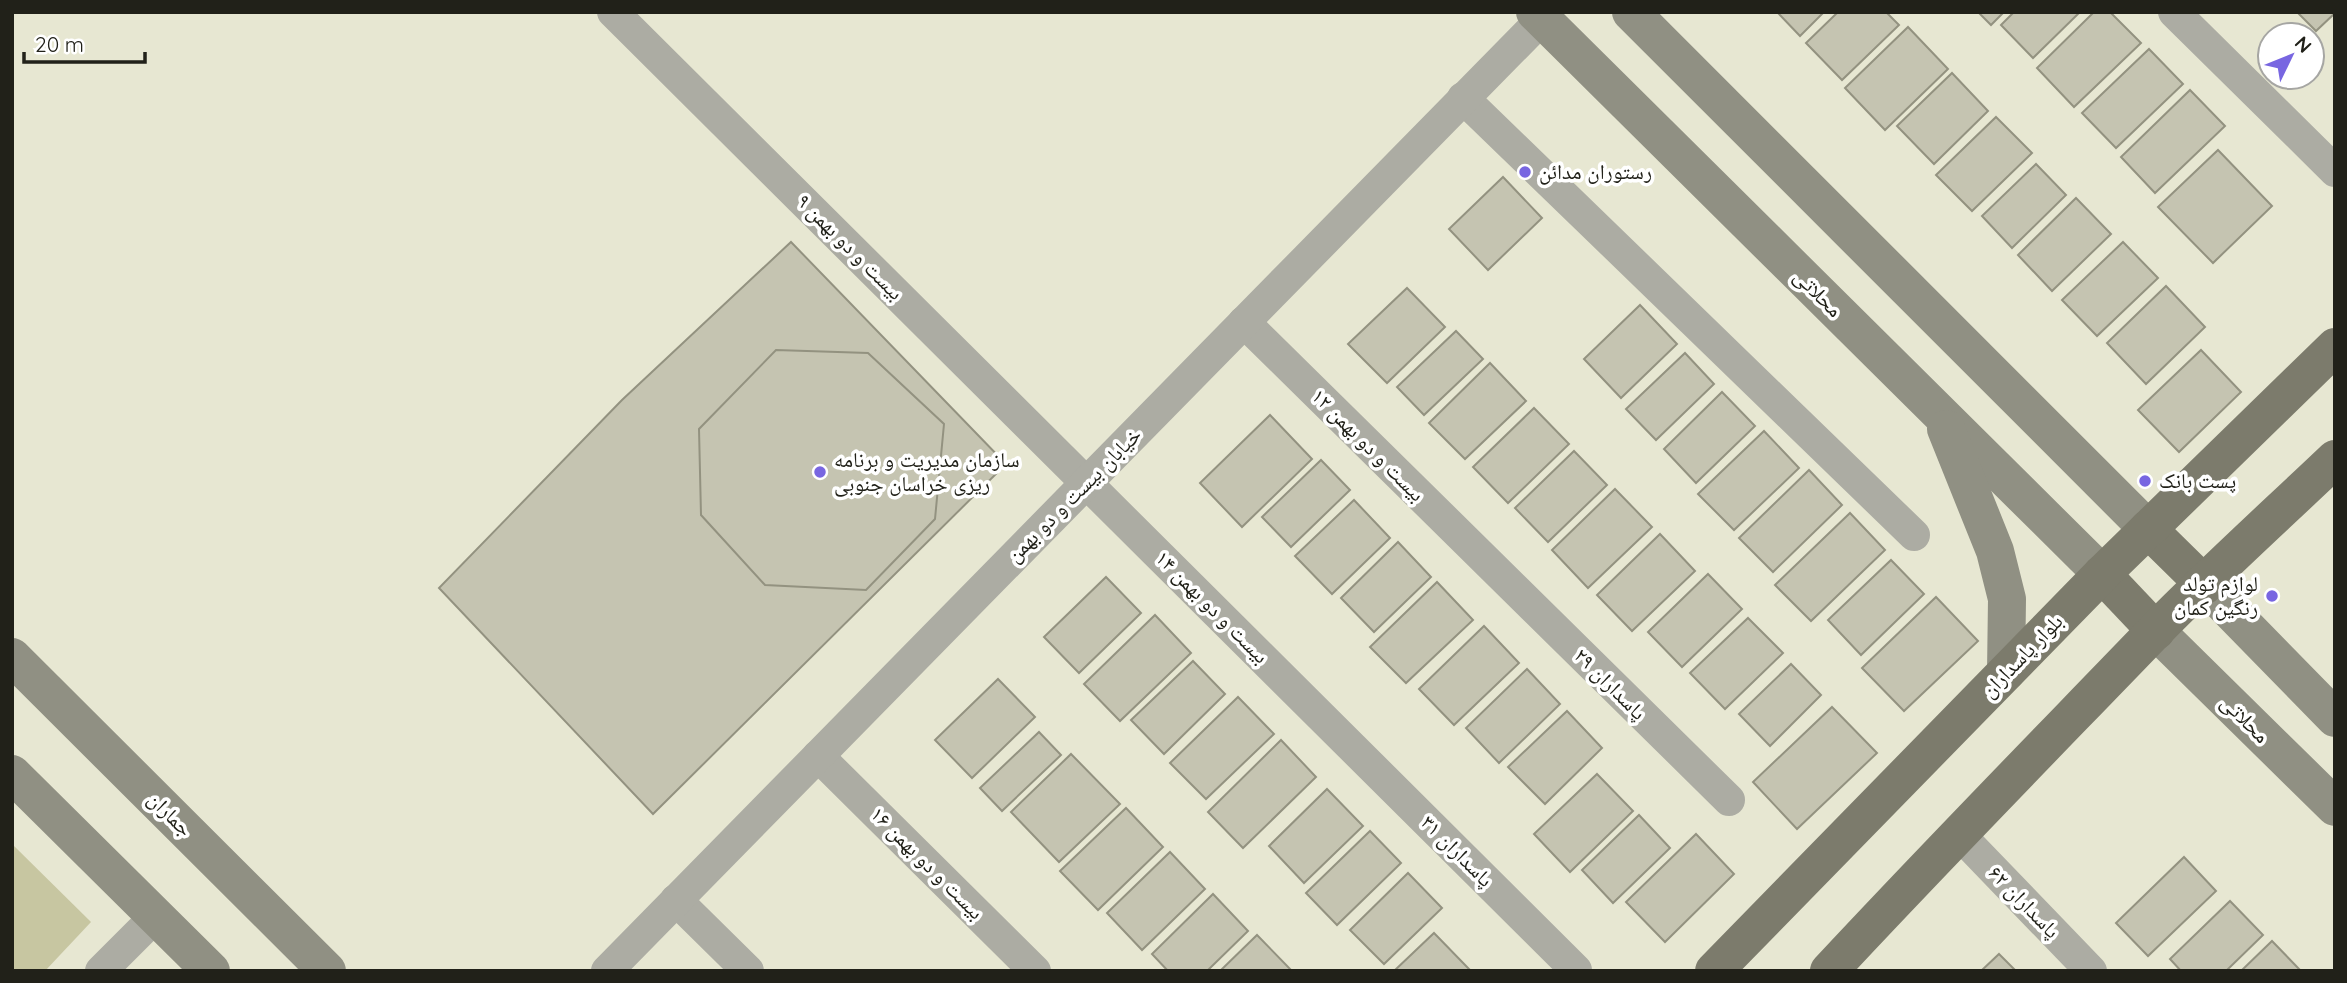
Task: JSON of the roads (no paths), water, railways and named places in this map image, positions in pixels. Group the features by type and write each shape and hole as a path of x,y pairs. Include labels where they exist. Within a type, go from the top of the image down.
{"main road":[{"path":"1631,12 2335,718"},
{"name":"محلاتی","path":"1539,16 2102,574"},
{"name":"بلوار پاسداران","path":"1714,971 2102,574 2335,347"},
{"path":"1940,414 1995,551 2007,599 2006,672"},
{"path":"1829,971 1958,833 2111,680 2156,631 2335,459"},
{"path":"2102,574 2156,631"},
{"name":"محلاتی","path":"2156,631 2335,807"},
{"name":"جماران","path":"12,657 327,971"},
{"path":"12,774 211,971"}],"street":[{"name":"بیست و دو بهمن ۹","path":"613,12 1087,482"},
{"path":"2174,12 2335,171"},
{"name":"خیابان بیست و دو بهمن","path":"607,971 1464,98 1539,16"},
{"path":"1464,98 1914,535"},
{"name":"بیست و دو بهمن ۱۲","path":"1244,322 1492,568"},
{"name":"بیست و دو بهمن ۱۴","path":"1087,482 1338,732"},
{"name":"پاسداران ۲۹","path":"1492,568 1728,800"},
{"name":"پاسداران ۳۱","path":"1338,732 1576,970"},
{"name":"بیست و دو بهمن ۱۶","path":"818,756 1035,971"},
{"name":"پاسداران ۶۲","path":"1958,833 2091,971"},
{"path":"676,900 748,971"},
{"path":"102,971 155,917"}],"place":[{"name":"رستوران مدائن","path":"1525,172"},
{"name":"سازمان مدیریت و برنامه ریزی خراسان جنوبی","path":"820,472"},
{"name":"پست بانک","path":"2145,481"},
{"name":"لوازم تولد رنگین کمان","path":"2272,596"}]}
